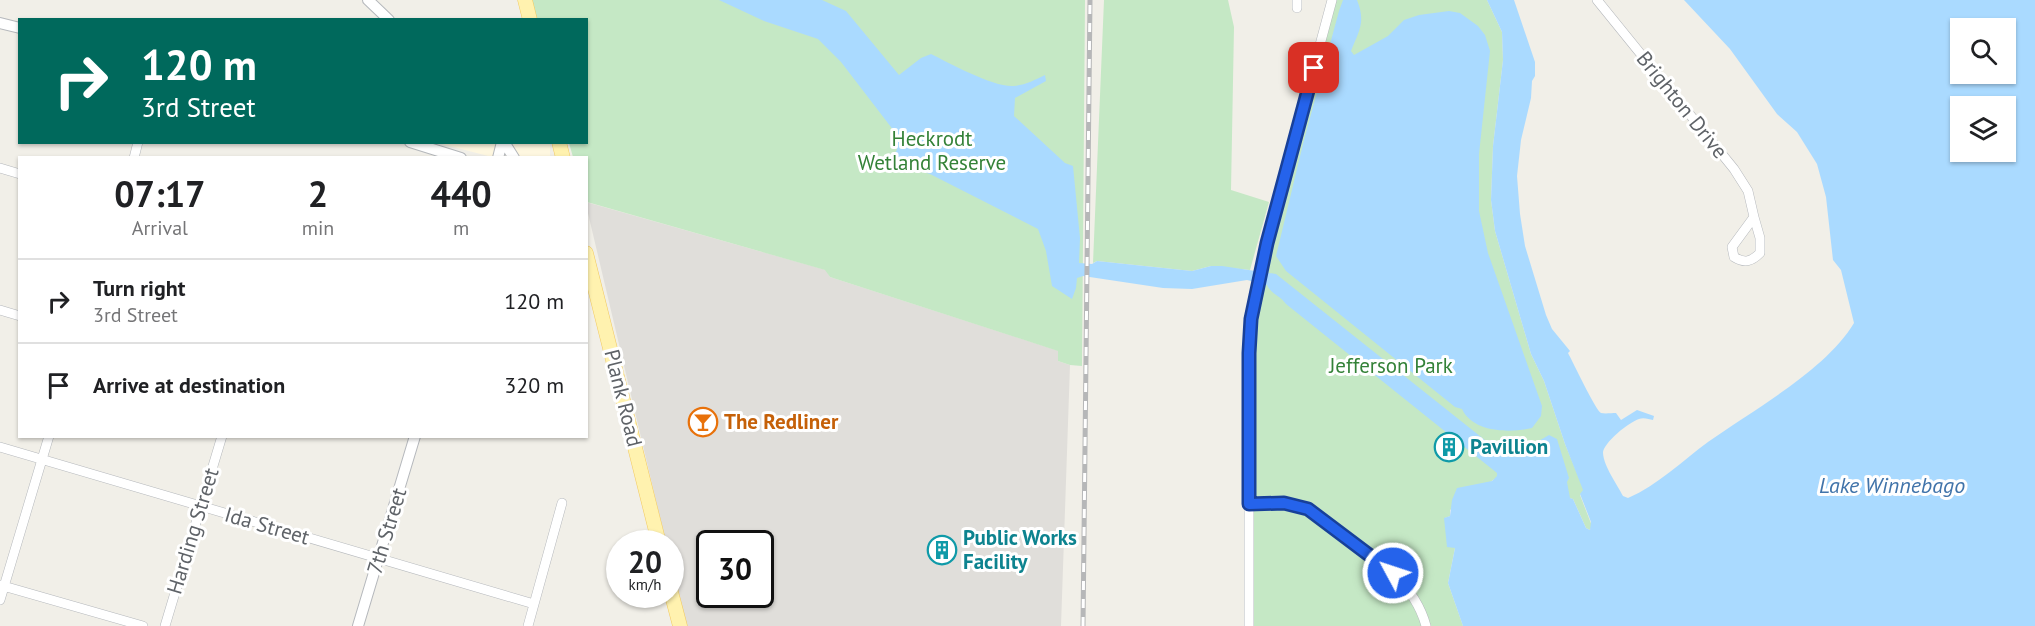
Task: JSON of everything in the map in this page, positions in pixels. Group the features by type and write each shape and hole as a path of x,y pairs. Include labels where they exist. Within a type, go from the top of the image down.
{"main road":[{"path":"525,0 530,18"},
{"name":"Plank Road","path":"588,261 656,530"},
{"path":"675,608 680,626"}],"street":[{"path":"368,0 387,18"},
{"path":"1249,626 1251,319 1257,284 1332,0"},
{"name":"Brighton Drive","path":"1597,0 1734,169 1748,191 1760,238 1760,253 1746,262 1734,256 1732,247 1754,217"},
{"path":"0,23 18,28"},
{"path":"417,144 455,156"},
{"path":"0,168 18,173"},
{"path":"0,310 18,315"},
{"path":"0,600 2,586 48,438"},
{"name":"Harding Street","path":"165,626 221,438"},
{"name":"7th Street","path":"358,626 414,438"},
{"name":"Ida Street","path":"0,447 534,604"},
{"path":"528,626 562,503"},
{"path":"1249,504 1284,503 1308,509 1322,518 1402,581 1415,599 1426,626"},
{"path":"2,586 143,626"}],"shaded area":[{"path":"442,144 550,144 550,156 488,156"},
{"path":"588,203 826,270 830,277 1059,351 1058,361 1070,365 1061,626 686,626 682,608 684,608 684,530 663,530 588,213"}],"green space":[{"name":"Heckrodt Wetland Reserve","path":"528,0 1085,0 1082,366 1058,361 1058,351 830,277 825,270 588,202 588,156 573,156 569,144 588,144 588,18 533,18"},
{"path":"1104,0 1228,0 1234,27 1231,190 1269,202 1250,270 1211,266 1192,271 1097,261 1093,263"},
{"name":"Jefferson Park","path":"1336,0 1487,0 1502,32 1503,60 1493,146 1491,200 1495,231 1531,354 1544,381 1565,444 1584,490 1580,495 1592,526 1590,530 1586,528 1573,499 1496,478 1450,510 1450,516 1445,518 1455,548 1448,583 1463,626 1253,626 1252,356 1257,283"}],"water":[{"name":"Lake Winnebago","path":"719,0 822,0 846,11 899,75 921,58 931,54 972,74 1006,86 1022,85 1045,75 1046,81 1015,98 1014,116 1065,163 1073,166 1080,238 1079,263 1092,264 1097,261 1192,271 1211,266 1222,266 1276,274 1505,456 1513,456 1549,435 1557,439 1569,478 1567,482 1570,498 1573,499 1586,528 1590,530 1591,522 1580,494 1583,490 1544,381 1531,354 1495,231 1491,200 1493,146 1503,60 1502,32 1487,0 1514,0 1535,62 1535,76 1532,81 1531,98 1521,140 1517,176 1525,246 1546,315 1552,329 1570,351 1568,353 1601,413 1616,413 1621,420 1637,410 1654,416 1653,420 1641,418 1629,424 1617,433 1604,449 1608,470 1623,496 1628,498 1660,480 1708,442 1807,373 1841,341 1854,323 1841,270 1833,260 1826,197 1817,164 1797,132 1777,114 1730,49 1684,0 2035,0 2035,626 1463,626 1448,583 1455,548 1447,547 1444,518 1450,516 1452,500 1457,488 1492,481 1497,473 1286,304 1267,285 1247,280 1192,289 1163,288 1083,276 1077,278 1072,299 1052,286 1046,251 1038,229 930,174 902,165 892,171 888,162 897,150 894,131 841,62 818,39 764,21"},
{"path":"1343,0 1357,0 1361,21 1351,51 1354,55 1388,36 1404,20 1419,15 1449,11 1460,13 1478,26 1485,35 1490,51 1479,154 1479,211 1488,253 1542,406 1541,416 1532,428 1504,431 1475,423 1462,409 1455,407 1286,271 1276,256 1339,11"}],"railway":[{"path":"1083,626 1090,0"}],"place":[{"name":"The Redliner","path":"703,422"},
{"name":"Pavillion","path":"1449,447"},
{"name":"Public Works Facility","path":"942,550"}],"route":[{"path":"1314,68 1267,243 1251,319 1249,504 1284,503 1308,509 1393,573"}]}
